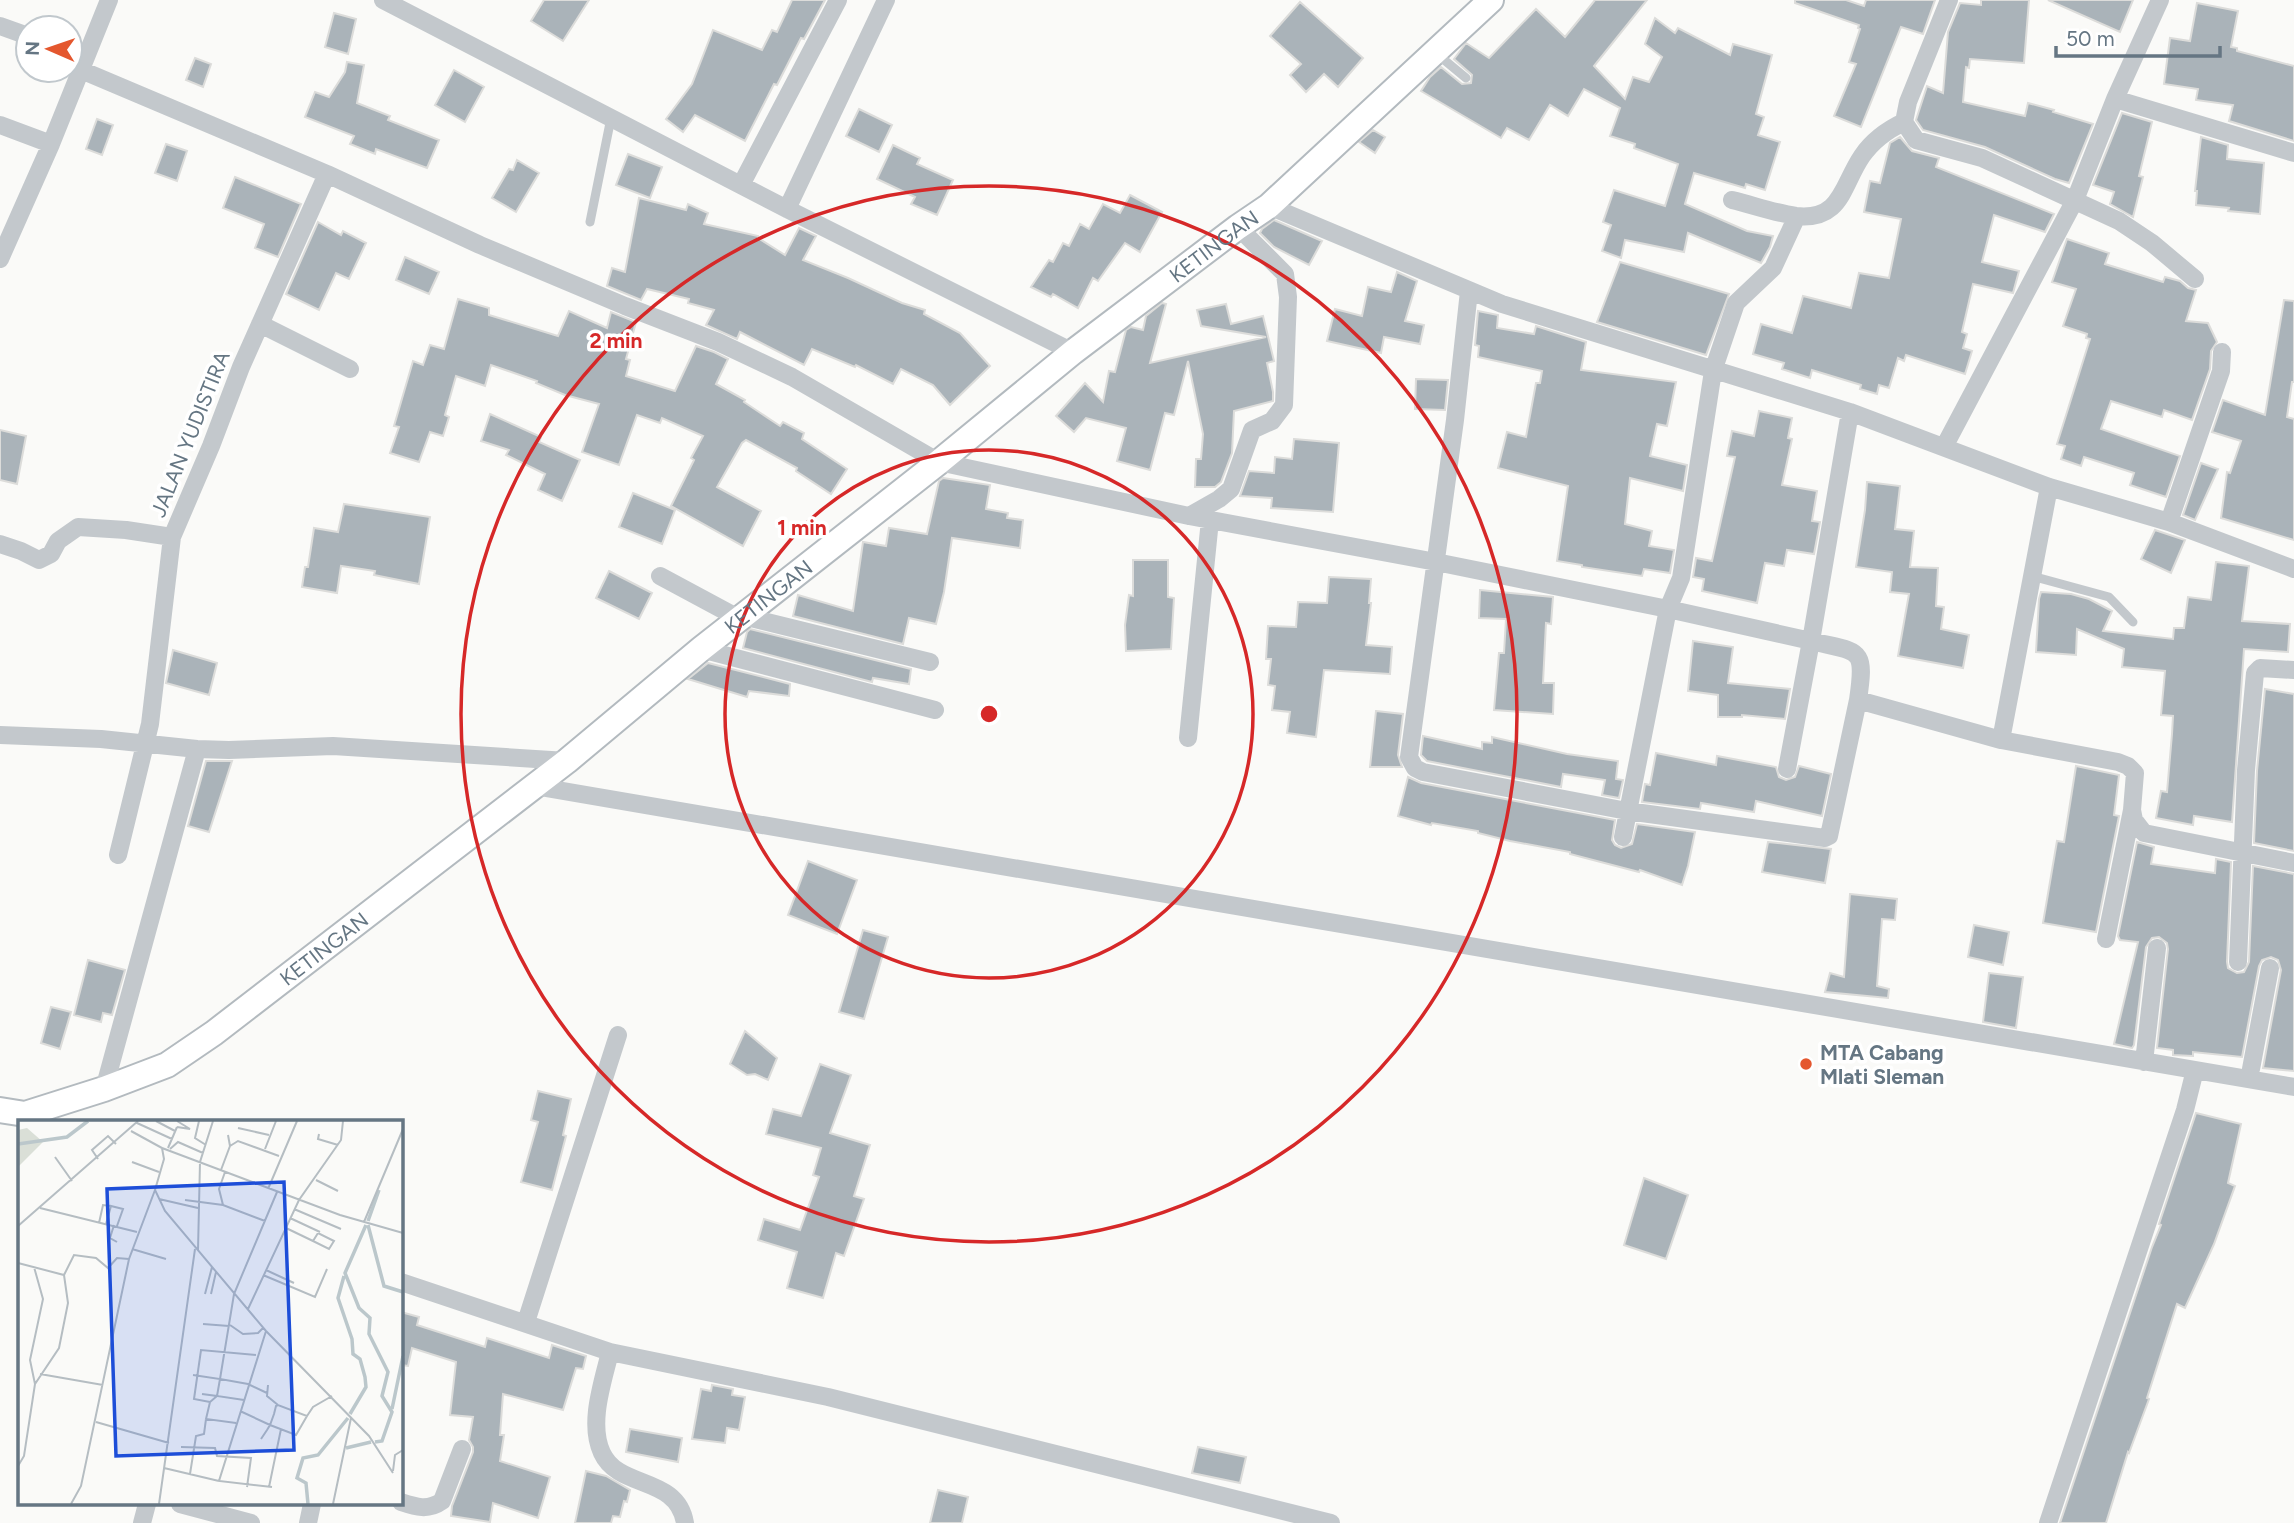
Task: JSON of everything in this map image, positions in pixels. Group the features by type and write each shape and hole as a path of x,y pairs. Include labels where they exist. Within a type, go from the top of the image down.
{"street":[{"path":"84,50 108,0"},
{"path":"741,185 838,0"},
{"path":"788,209 886,0"},
{"name":"KETINGAN","path":"0,1110 29,1118 167,1065 214,1033 568,761 701,649 939,462 1073,352 1269,206 1491,0"},
{"path":"1950,0 1908,102 1904,122 1916,140 1982,158 2119,221 2152,243 2194,279"},
{"path":"1944,447 2075,200 2115,99 2160,0"},
{"path":"388,1 741,185 1073,352"},
{"path":"84,62 480,245 718,342 792,377 939,462 1189,516 1436,562 1668,609 1854,652 1861,661 1863,672 1829,836 1825,838 1627,810 1423,772 1411,763 1409,757 1436,562 1469,291"},
{"path":"0,259 51,144 71,84"},
{"path":"2115,99 2294,153"},
{"path":"1732,200 1797,216 1829,211 1848,183 1861,156 1878,137 1904,122"},
{"path":"0,125 51,144"},
{"name":"JALAN YUDISTIRA","path":"0,544 39,559 51,554 58,541 78,527 127,530 172,537 260,324 327,174"},
{"path":"1269,206 1469,291 1713,371 1850,412 2049,487 2169,522 2294,569"},
{"path":"1623,837 1668,609 1681,578 1713,371 1736,303 1773,268 1797,216"},
{"path":"1189,516 1231,489 1252,430 1272,421 1284,405 1288,296 1285,274 1238,227"},
{"path":"260,324 350,369"},
{"path":"2169,522 2221,371 2222,352"},
{"path":"1787,769 1850,412"},
{"path":"2001,740 2049,487"},
{"path":"1188,738 1210,520"},
{"path":"118,855 146,743 172,537"},
{"path":"660,576 741,617 930,662"},
{"path":"701,649 935,710"},
{"path":"2238,962 2246,770 2255,673 2260,668 2294,670"},
{"path":"1858,700 2001,740 2118,762 2135,773 2132,810 2106,939"},
{"path":"0,735 146,743 197,749 345,747 568,761"},
{"path":"104,1089 197,749"},
{"path":"534,786 2294,1087"},
{"path":"2132,810 2134,820 2144,833 2294,863"},
{"path":"2144,1062 2157,948"},
{"path":"2251,1069 2270,968"},
{"path":"526,1322 618,1035"},
{"path":"2049,1523 2185,1110 2195,1070"},
{"path":"402,1282 610,1352 828,1397 1331,1523"},
{"path":"610,1352 598,1406 598,1433 602,1453 610,1465 665,1491 680,1504 685,1523"},
{"path":"402,1502 421,1508 435,1506 442,1501 462,1448"},
{"path":"142,1523 146,1506"},
{"path":"187,1506 251,1523"}],"lane":[{"path":"1436,53 1466,78"},
{"path":"590,222 611,118"},
{"path":"2032,576 2109,597 2133,622"}],"building":[{"path":"544,0 589,0 563,41 531,21"},
{"path":"792,0 825,0 804,39 801,38 777,85 774,84 745,141 695,115 683,132 666,119 692,84 713,30 762,50 772,30 777,32"},
{"path":"1595,0 1647,0 1594,66 1625,99 1633,77 1649,82 1662,57 1645,44 1655,18 1675,33 1678,28 1730,55 1733,44 1772,55 1756,114 1764,117 1758,135 1780,142 1765,190 1746,184 1745,188 1694,173 1685,204 1747,231 1773,236 1761,263 1688,233 1684,252 1625,240 1621,258 1602,251 1611,225 1603,222 1614,190 1665,206 1678,164 1634,148 1635,144 1610,136 1620,108 1584,89 1568,116 1550,105 1529,140 1507,128 1501,138 1421,91 1441,67 1462,84 1471,83 1472,75 1454,59 1466,43 1489,58 1536,9 1565,37"},
{"path":"1795,0 1846,0 1864,6 1866,0 1935,0 1923,34 1901,27 1861,127 1834,116 1856,64 1849,62 1859,25 1795,3"},
{"path":"1981,0 2029,0 2024,63 1970,59 1969,68 1966,67 1963,102 2025,116 2028,103 2093,124 2069,183 1985,147 1923,130 1916,120 1927,86 1943,93 1948,32 1960,3 1981,5"},
{"path":"2048,0 2133,0 2120,32"},
{"path":"1300,2 1363,58 1338,87 1324,74 1306,92 1290,75 1301,64 1270,36"},
{"path":"2197,3 2238,11 2231,47 2237,48 2237,51 2294,66 2294,141 2229,121 2233,105 2196,100 2198,89 2164,84 2170,38 2190,41"},
{"path":"334,13 356,19 348,54 325,47"},
{"path":"195,58 211,64 203,87 186,80"},
{"path":"347,62 364,65 357,103 390,116 388,120 439,140 427,168 376,149 375,154 350,144 354,136 305,117 315,92 329,97 345,72"},
{"path":"454,70 484,87 465,122 435,105"},
{"path":"859,109 892,125 879,152 846,136"},
{"path":"2122,113 2152,122 2139,176 2143,177 2133,217 2110,204 2114,192 2093,185"},
{"path":"97,119 113,125 102,155 86,149"},
{"path":"1373,130 1385,137 1375,153 1359,142"},
{"path":"1900,137 1912,151 1939,158 1936,167 2054,214 2045,232 1994,215 1982,262 2019,271 2013,293 1973,284 1962,332 1967,334 1963,348 1972,351 1965,374 1906,355 1904,361 1898,358 1889,388 1879,385 1877,394 1860,389 1861,385 1812,370 1810,378 1782,369 1784,363 1753,354 1761,324 1792,333 1803,296 1851,308 1859,273 1889,278 1901,219 1864,212 1870,181 1880,183 1890,143"},
{"path":"2201,137 2228,145 2227,159 2264,163 2260,214 2196,205"},
{"path":"166,144 187,151 177,181 155,173"},
{"path":"893,145 920,158 917,164 953,180 937,215 911,204 915,197 877,179"},
{"path":"628,154 662,167 650,198 616,185"},
{"path":"517,160 539,173 516,212 492,198 509,169 513,170"},
{"path":"235,177 301,204 278,257 255,248 264,224 223,208"},
{"path":"1130,195 1162,212 1140,252 1125,243 1098,281 1093,278 1078,308 1053,294 1051,297 1031,287 1049,260 1053,262 1063,243 1069,246 1080,224 1089,229 1103,204 1120,213"},
{"path":"639,198 686,210 688,204 708,213 704,224 758,236 785,255 799,228 816,236 803,260 902,303 925,310 924,314 960,333 990,366 950,405 933,385 901,369 893,384 856,365 855,367 812,349 804,365 740,332 737,339 706,325 714,310 688,303 689,299 647,289 641,300 607,286 612,268 625,272"},
{"path":"1274,220 1322,241 1309,265 1274,247 1260,233"},
{"path":"318,222 341,235 343,231 366,243 349,279 336,273 319,310 286,294"},
{"path":"2067,239 2109,253 2105,264 2163,282 2165,277 2180,281 2188,288 2196,290 2186,321 2208,323 2217,342 2211,351 2210,369 2192,420 2164,410 2162,417 2111,401 2101,429 2180,456 2166,497 2130,485 2134,473 2084,457 2081,466 2061,459 2065,446 2057,444 2090,339 2086,338 2087,334 2063,326 2076,289 2052,282"},
{"path":"405,257 439,272 429,294 396,280"},
{"path":"1620,262 1729,294 1706,355 1597,322"},
{"path":"1397,272 1417,281 1405,321 1424,325 1420,344 1384,337 1381,353 1327,341 1335,309 1362,316 1368,287 1391,292"},
{"path":"458,299 489,308 489,315 558,336 569,311 607,328 611,312 636,322 626,359 630,360 626,376 675,391 696,346 714,352 728,359 716,384 745,400 744,402 780,426 783,422 804,433 802,439 847,469 831,494 796,471 797,468 746,440 717,487 761,511 743,546 671,506 703,436 662,418 660,423 637,415 619,465 582,452 599,404 565,395 536,383 537,381 491,365 485,386 456,376 445,415 449,417 443,436 430,432 419,462 390,453 399,427 394,426 413,361 423,365 430,345 444,349"},
{"path":"2284,300 2294,301 2294,382 2287,417 2294,419 2294,540 2221,518 2227,472 2230,473 2241,441 2212,432 2223,400 2265,415"},
{"path":"1162,303 1166,304 1150,363 1266,337 1201,326 1197,310 1226,304 1231,324 1263,316 1274,361 1267,363 1273,401 1234,411 1232,453 1221,482 1215,487 1195,487 1196,459 1201,459 1203,434 1188,361 1174,415 1165,413 1150,470 1117,461 1126,428 1086,418 1074,432 1056,416 1085,383 1103,402 1109,371 1115,372 1126,330 1131,327 1143,330 1146,316"},
{"path":"1478,311 1498,315 1497,328 1534,334 1536,326 1586,342 1581,370 1676,382 1667,426 1657,424 1650,456 1687,465 1683,491 1630,478 1625,524 1652,531 1649,546 1674,550 1670,573 1644,569 1642,576 1557,561 1568,486 1498,468 1507,432 1526,437 1536,383 1540,383 1542,371 1478,357 1479,346 1475,345"},
{"path":"1416,379 1448,380 1445,410 1415,409"},
{"path":"1759,411 1792,418 1788,438 1792,439 1782,485 1817,491 1812,521 1820,522 1814,554 1787,550 1784,566 1765,563 1757,603 1702,591 1704,579 1693,577 1696,558 1712,561 1735,457 1727,456 1732,431 1754,436"},
{"path":"490,414 541,437 539,442 580,460 562,501 538,490 545,474 506,455 509,450 481,441"},
{"path":"0,430 26,436 17,484 0,480"},
{"path":"1294,439 1339,443 1333,512 1271,508 1272,498 1240,496 1249,471 1274,473 1275,457 1292,459"},
{"path":"2201,463 2218,469 2195,520 2183,515"},
{"path":"943,478 990,485 986,509 1008,513 1007,518 1023,520 1020,548 952,538 936,624 909,618 903,644 793,616 798,595 853,611 863,542 886,546 889,528 927,534 939,481"},
{"path":"1867,482 1900,486 1895,529 1914,531 1910,567 1938,568 1936,606 1944,607 1941,629 1969,635 1963,668 1898,656 1909,594 1890,592 1892,572 1856,567"},
{"path":"633,493 675,510 662,544 619,527"},
{"path":"344,504 430,517 419,584 374,575 375,571 341,566 337,593 302,587 314,528 338,532"},
{"path":"2155,530 2185,540 2171,573 2141,559"},
{"path":"1133,560 1168,560 1168,597 1174,598 1171,649 1126,651 1125,625 1129,595 1133,596"},
{"path":"2216,562 2249,566 2242,621 2290,624 2288,652 2244,649 2232,822 2194,816 2193,825 2156,818 2161,791 2167,792 2172,734 2173,716 2161,715 2165,671 2122,667 2124,649 2077,629 2076,655 2036,652 2039,599 2041,592 2071,594 2089,599 2112,611 2103,631 2173,639 2174,628 2184,628 2188,597 2211,600"},
{"path":"609,571 652,593 639,619 596,598"},
{"path":"1329,577 1371,579 1366,645 1392,647 1390,674 1324,670 1316,737 1287,733 1290,712 1272,710 1275,686 1268,685 1271,659 1266,659 1268,626 1296,627 1298,602 1327,603"},
{"path":"1480,590 1553,597 1551,624 1546,623 1543,683 1554,683 1553,714 1494,710 1499,653 1504,653 1506,619 1479,618"},
{"path":"750,629 911,669 909,684 873,678 872,682 743,648"},
{"path":"1693,641 1733,647 1728,683 1790,689 1785,719 1742,715 1718,717 1718,695 1688,691"},
{"path":"173,650 217,663 209,695 166,683"},
{"path":"708,663 790,684 789,696 749,691 747,697 688,679"},
{"path":"2265,689 2294,694 2294,851 2254,843 2257,771"},
{"path":"1376,711 1403,714 1398,755 1402,767 1370,767"},
{"path":"1423,736 1482,749 1482,742 1492,743 1492,737 1567,754 1618,761 1616,779 1623,780 1619,798 1602,795 1605,780 1563,774 1561,787 1427,761 1421,755"},
{"path":"1656,753 1716,765 1717,756 1776,767 1779,777 1786,780 1795,777 1799,766 1831,774 1822,816 1756,801 1754,812 1701,803 1700,809 1642,802 1645,784 1650,785"},
{"path":"206,761 232,761 209,832 188,826"},
{"path":"2076,766 2119,775 2114,815 2119,816 2096,932 2043,923 2057,841 2064,842"},
{"path":"1408,777 1421,783 1615,820 1612,840 1621,848 1632,844 1637,824 1695,832 1682,885 1640,870 1639,872 1570,852 1398,816"},
{"path":"1768,842 1831,849 1825,883 1762,872"},
{"path":"2137,842 2154,847 2151,864 2215,873 2216,859 2231,862 2227,962 2228,968 2237,973 2244,972 2249,962 2253,866 2294,874 2294,1071 2263,1068 2281,970 2278,960 2271,957 2262,960 2259,966 2242,1057 2193,1052 2193,1056 2173,1055 2173,1050 2157,1048 2168,949 2167,943 2159,937 2152,938 2146,947 2134,1045 2132,1048 2114,1044 2138,942 2120,940 2118,936"},
{"path":"808,861 857,880 837,934 788,915"},
{"path":"1850,894 1897,899 1895,920 1882,919 1877,986 1889,989 1888,998 1825,992 1830,973 1844,977"},
{"path":"1974,925 2009,932 2003,965 1968,957"},
{"path":"863,930 888,937 864,1019 839,1012"},
{"path":"88,960 125,970 112,1015 103,1013 101,1022 74,1015"},
{"path":"1989,973 2023,977 2016,1028 1983,1022"},
{"path":"51,1007 71,1012 60,1049 41,1043"},
{"path":"745,1031 777,1058 768,1080 755,1074 747,1075 730,1064"},
{"path":"820,1064 851,1075 830,1133 870,1145 854,1196 864,1199 844,1256 836,1253 823,1298 787,1288 797,1252 758,1240 764,1219 800,1230 819,1177 813,1175 821,1148 766,1134 773,1109 801,1116"},
{"path":"538,1091 571,1099 563,1135 566,1136 552,1190 521,1182 538,1122 531,1120"},
{"path":"2196,1113 2241,1124 2228,1183 2235,1186 2214,1244 2185,1308 2177,1304 2147,1398 2149,1399 2128,1452 2106,1523 2060,1523 2161,1225 2159,1224"},
{"path":"1644,1178 1688,1195 1666,1259 1624,1245"},
{"path":"402,1312 419,1317 417,1325 485,1347 487,1338 549,1358 552,1345 586,1356 583,1369 576,1368 563,1410 503,1394 500,1435 504,1435 500,1461 550,1477 538,1518 493,1503 490,1522 451,1516 452,1506 473,1452 469,1440 473,1417 450,1415 456,1362 412,1348 408,1366 402,1365"},
{"path":"712,1385 733,1389 732,1395 745,1397 739,1430 727,1428 725,1443 692,1439 701,1389 711,1391"},
{"path":"630,1429 682,1438 678,1462 626,1452"},
{"path":"1198,1447 1246,1457 1240,1483 1192,1473"},
{"path":"586,1471 606,1476 630,1490 620,1517 613,1516 611,1523 575,1523"},
{"path":"938,1490 968,1497 962,1523 930,1523"}],"place":[{"name":"MTA Cabang Mlati Sleman","path":"1806,1064"}]}
